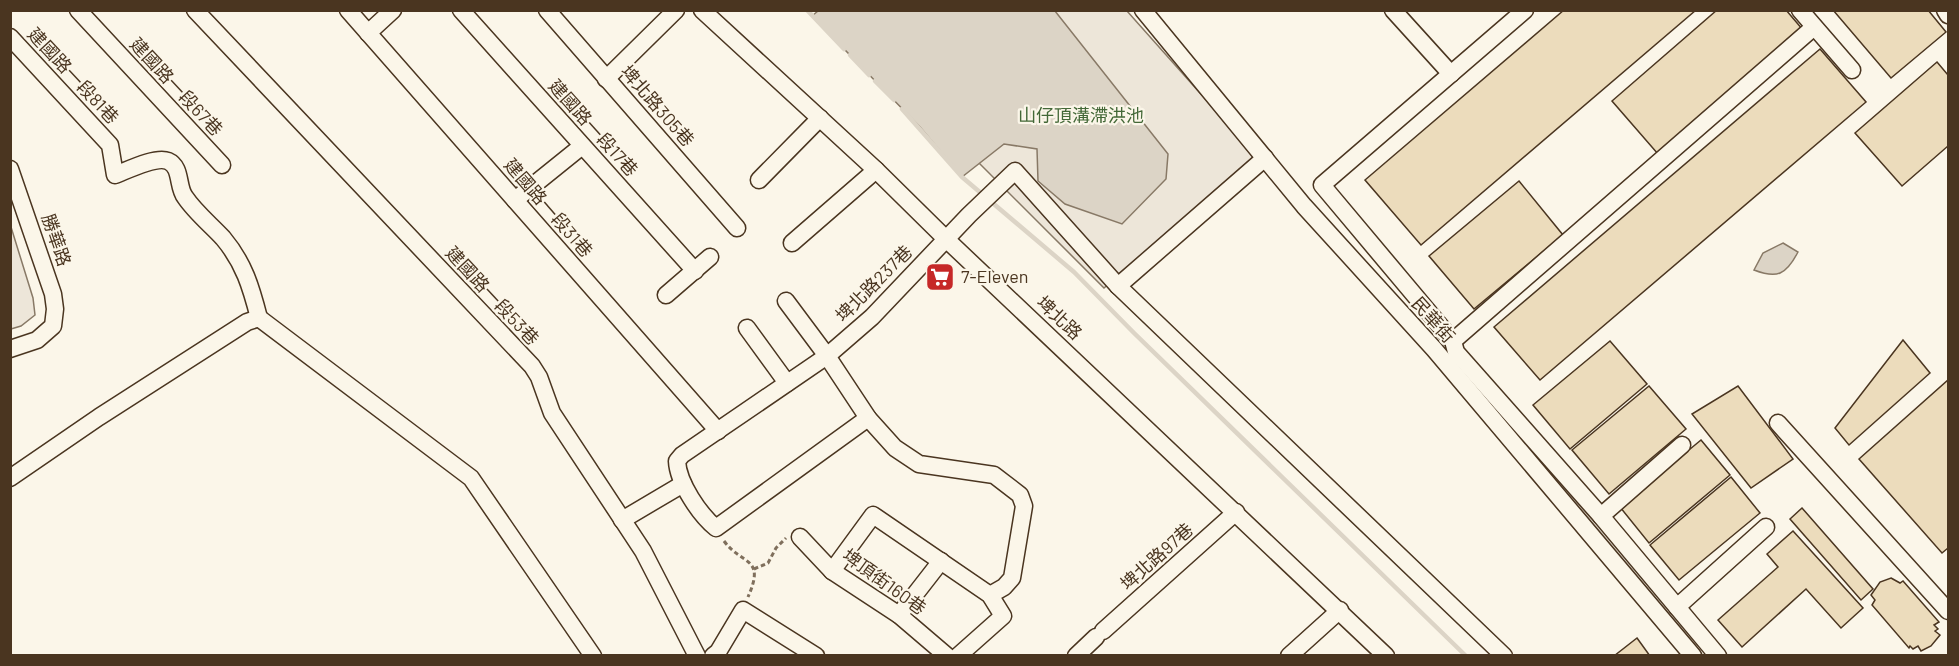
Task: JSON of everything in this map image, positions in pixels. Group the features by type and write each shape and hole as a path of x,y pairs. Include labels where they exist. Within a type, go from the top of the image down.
{"street":[{"name":"建國路一段67巷","path":"78,10 222,165"},
{"name":"建國路一段53巷","path":"195,10 532,366 539,377 552,413 643,551 697,656"},
{"name":"建國路一段31巷","path":"348,10 718,430"},
{"path":"368,33 393,10"},
{"name":"建國路一段17巷","path":"461,10 695,271"},
{"name":"埤北路305巷","path":"547,10 737,228"},
{"path":"606,78 676,10"},
{"name":"埤北路","path":"702,10 876,170 1386,656"},
{"name":"民華街","path":"1143,10 1304,206 1434,349 1692,656"},
{"path":"1393,10 1451,74"},
{"path":"1525,10 1322,185 1453,340 1456,352 1601,516 1718,656"},
{"path":"1800,10 1851,70"},
{"path":"1945,10 1948,15"},
{"path":"1453,340 1814,27"},
{"name":"建國路一段81巷","path":"10,37 110,145 115,175 155,161 165,160 173,164 177,170 183,196 223,238 243,267 251,286 259,318"},
{"path":"759,180 820,118"},
{"path":"515,200 582,146"},
{"path":"1265,158 1118,286 1504,656"},
{"name":"勝華路","path":"10,169 53,294 55,309 53,326 37,340 10,349"},
{"path":"792,243 876,170"},
{"name":"埤北路237巷","path":"683,484 679,476 677,461 682,455 827,356 872,317 946,238 1015,171 1118,286"},
{"path":"666,295 710,257"},
{"path":"786,301 827,356 868,418 895,448 919,464 994,475 1020,495 1024,506 1012,578 1004,587 990,595"},
{"path":"10,478 238,327 259,318 471,478 593,656"},
{"path":"747,328 787,383"},
{"path":"622,520 683,484 707,520 716,528 868,418"},
{"path":"1778,423 1948,611"},
{"path":"1601,516 1682,445"},
{"name":"埤北路97巷","path":"1076,656 1236,512"},
{"path":"832,571 873,515 990,595 1003,616 958,656"},
{"path":"1677,607 1766,527"},
{"name":"埤頂街160巷","path":"800,537 832,571 899,615 947,656"},
{"path":"899,615 941,561"},
{"path":"713,656 718,652 742,610 816,656"},
{"path":"1290,656 1340,610"}],"path":[{"path":"716,528 726,545 749,561 754,569 754,582 742,610"},
{"path":"754,569 768,563 776,548 786,538 800,537"}],"green space":[{"name":"山仔頂溝滯洪池","path":"827,11 1127,11 1256,156 1104,288"},
{"path":"11,227 33,298 35,315 21,326 11,329"}],"shaded area":[{"path":"818,11 1055,11 1168,154 1166,179 1122,224 1065,204 1038,181 1037,149 1004,144 962,177 920,127 812,16"},
{"path":"1783,243 1798,252 1785,270 1769,274 1754,270 1763,253"}],"building":[{"path":"1564,10 1696,10 1421,245 1365,180"},
{"path":"1717,10 1786,10 1803,30 1658,154 1612,101"},
{"path":"1833,10 1928,10 1946,32 1891,78"},
{"path":"1820,49 1866,102 1540,380 1494,327"},
{"path":"1937,62 1948,75 1948,146 1902,186 1855,133"},
{"path":"1519,181 1563,235 1474,309 1429,256"},
{"path":"1903,340 1930,373 1849,445 1835,428"},
{"path":"1610,341 1647,384 1570,449 1533,405"},
{"path":"1948,380 1948,548 1942,553 1859,459"},
{"path":"1649,386 1686,429 1609,494 1572,450"},
{"path":"1738,386 1793,459 1751,488 1692,414"},
{"path":"1701,440 1730,475 1649,543 1620,507"},
{"path":"1731,477 1760,513 1679,580 1650,545"},
{"path":"1802,508 1873,589 1861,600 1790,519"},
{"path":"1793,531 1863,608 1841,628 1806,589 1742,647 1718,620 1778,567 1767,554"},
{"path":"1891,578 1900,583 1903,581 1939,622 1934,625 1938,629 1935,631 1940,635 1931,646 1921,651 1918,646 1913,649 1910,646 1909,648 1872,605 1875,600 1871,595 1880,582"},
{"path":"1637,638 1650,656 1614,656"}],"waterway":[{"path":"807,10 844,49"},
{"path":"850,55 869,75"},
{"path":"875,81 894,100"},
{"path":"902,109 962,177 1074,272 1466,656"},
{"path":"1510,426 1696,643"}],"place":[{"name":"7-Eleven","path":"940,277"}]}
